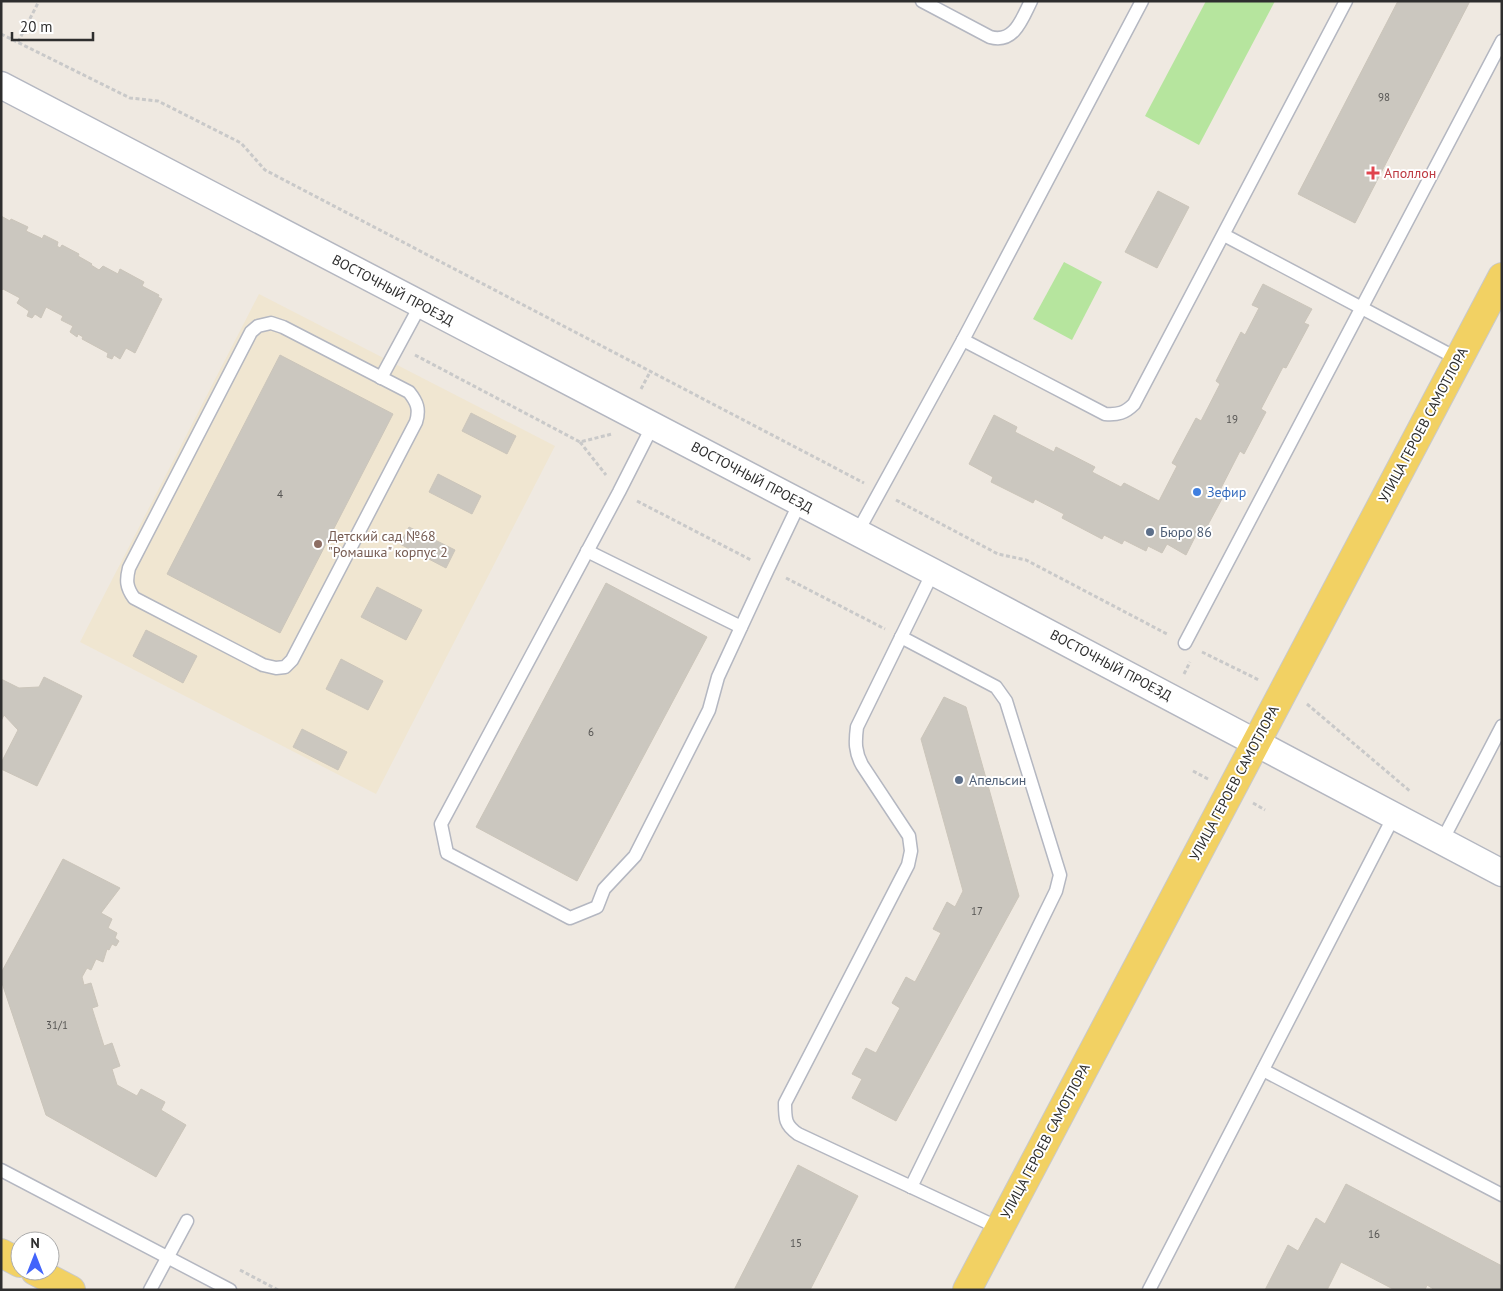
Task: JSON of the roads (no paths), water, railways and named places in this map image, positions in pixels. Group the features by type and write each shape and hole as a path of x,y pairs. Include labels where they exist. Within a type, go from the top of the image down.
{"main road":[{"name":"УЛИЦА ГЕРОЕВ САМОТЛОРА","path":"967,1290 1502,277"},
{"path":"54,1281 72,1290"}],"street":[{"name":"ВОСТОЧНЫЙ ПРОЕЗД","path":"1,85 858,532 1502,873"}],"lane":[{"path":"922,1 999,40 1007,38 1017,28 1032,1"},
{"path":"858,532 963,340 1142,1"},
{"path":"963,340 1105,414 1116,415 1126,412 1134,404 1346,1"},
{"path":"1185,643 1502,41"},
{"path":"1224,235 1458,359"},
{"path":"382,378 421,304"},
{"path":"271,323 283,327 382,378 409,392 416,401 419,411 416,422 292,660 285,667 276,668 263,665 134,598 128,589 126,580 129,568 247,341 258,326 271,323"},
{"path":"653,425 441,824 447,853 570,918 597,907 604,889 635,856 710,710 718,677 800,502"},
{"path":"587,551 741,627"},
{"path":"933,572 857,727 855,742 857,756 862,765 910,836 911,851 908,865 785,1103 785,1116 788,1127 798,1134 999,1228"},
{"path":"901,638 996,687 1006,701 1060,875 1056,891 911,1187"},
{"path":"1442,841 1502,726"},
{"path":"1149,1290 1394,816"},
{"path":"1263,1070 1502,1195"},
{"path":"1,1170 230,1290"},
{"path":"150,1290 187,1221"}],"place":[{"name":"Аполлон","path":"1373,173"},
{"name":"Зефир","path":"1197,492"},
{"name":"Бюро 86","path":"1150,532"},
{"name":"Детский сад №68 \"Ромашка\" корпус 2","path":"318,544"},
{"name":"Апельсин","path":"959,780"}]}
